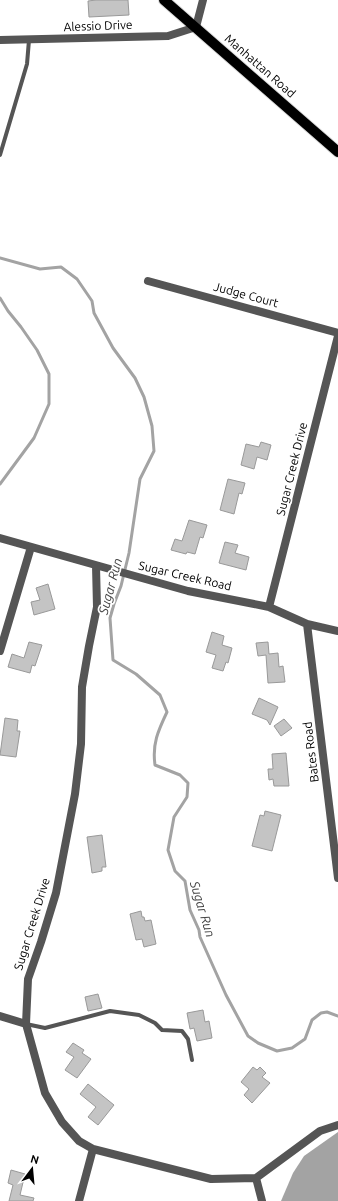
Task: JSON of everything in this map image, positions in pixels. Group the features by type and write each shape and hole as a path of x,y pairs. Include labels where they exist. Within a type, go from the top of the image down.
{"main road":[{"name":"Manhattan Road","path":"165,0 338,152"}],"street":[{"path":"196,27 203,0"},
{"name":"Alessio Drive","path":"0,40 168,36 196,27"},
{"name":"Judge Court","path":"148,281 338,333"},
{"name":"Sugar Creek Drive","path":"269,607 338,336"},
{"name":"Sugar Creek Road","path":"0,538 188,591 269,607 307,624 338,631"},
{"path":"0,651 31,547"},
{"name":"Sugar Creek Drive","path":"96,566 97,607 82,687 81,744 75,794 56,893 28,979 26,1024 45,1093 62,1122 79,1141 93,1149 210,1179 256,1178"},
{"name":"Bates Road","path":"307,624 338,878"},
{"path":"0,1016 26,1024"},
{"path":"262,1201 256,1178 320,1131 338,1125"},
{"path":"79,1201 93,1149"}],"lane":[{"path":"0,155 27,64 29,40"},
{"path":"26,1024 45,1028 110,1011 139,1015 155,1023 162,1030 182,1031 188,1039 192,1060"}],"shaded area":[{"path":"338,1132 338,1201 281,1201 293,1173 304,1156"}],"building":[{"path":"128,0 129,15 89,17 88,1"},
{"path":"261,442 271,445 267,460 257,457 254,469 241,465 246,444 259,447"},
{"path":"228,479 245,483 242,494 239,493 234,514 220,510"},
{"path":"189,520 207,525 203,538 200,537 195,554 187,552 186,554 171,550 175,539 182,541"},
{"path":"225,542 238,545 235,553 249,557 246,570 219,563"},
{"path":"48,584 55,609 34,615 31,602 40,600 36,588"},
{"path":"212,632 224,636 222,645 232,648 228,663 226,662 223,671 212,668 216,655 206,652"},
{"path":"29,642 42,645 35,666 32,665 30,673 8,667 12,654 24,658"},
{"path":"268,642 269,654 278,653 279,667 283,666 285,682 268,683 266,655 258,656 256,643"},
{"path":"259,698 278,707 270,725 267,720 252,714"},
{"path":"5,718 18,720 17,731 20,731 16,757 0,755"},
{"path":"284,719 292,728 281,736 274,726"},
{"path":"286,753 289,786 274,786 273,779 269,780 268,769 273,769 272,754"},
{"path":"265,811 281,815 272,851 252,846 260,815 264,816"},
{"path":"102,835 106,867 102,867 102,871 92,873 87,837"},
{"path":"141,911 142,917 144,917 145,921 151,920 156,944 144,947 142,939 136,940 130,914"},
{"path":"98,994 102,1008 88,1011 85,997"},
{"path":"203,1010 205,1022 209,1021 212,1038 197,1041 194,1028 190,1029 187,1013"},
{"path":"73,1043 84,1050 82,1053 91,1059 77,1078 65,1070 74,1057 66,1052"},
{"path":"253,1067 257,1070 260,1067 266,1073 262,1077 270,1083 252,1103 244,1095 249,1089 241,1082"},
{"path":"88,1084 114,1105 98,1125 88,1117 96,1107 80,1094"},
{"path":"11,1170 25,1174 20,1195 34,1198 33,1201 9,1201 13,1185 8,1183"}],"waterway":[{"name":"Sugar Run","path":"0,258 40,269 61,267 77,279 92,301 94,313 113,348 135,378 144,397 152,426 154,451 140,479 129,553 121,586 110,618 113,660 136,674 160,695 167,712 156,738 154,751 155,765 180,775 188,783 187,797 174,817 168,850 175,871 185,881 190,910 199,930 200,937 226,995 248,1036 258,1043 277,1051 292,1048 305,1039 312,1020 321,1013 327,1012 338,1016"},
{"path":"0,298 37,350 49,374 49,404 34,438 0,484"}]}
